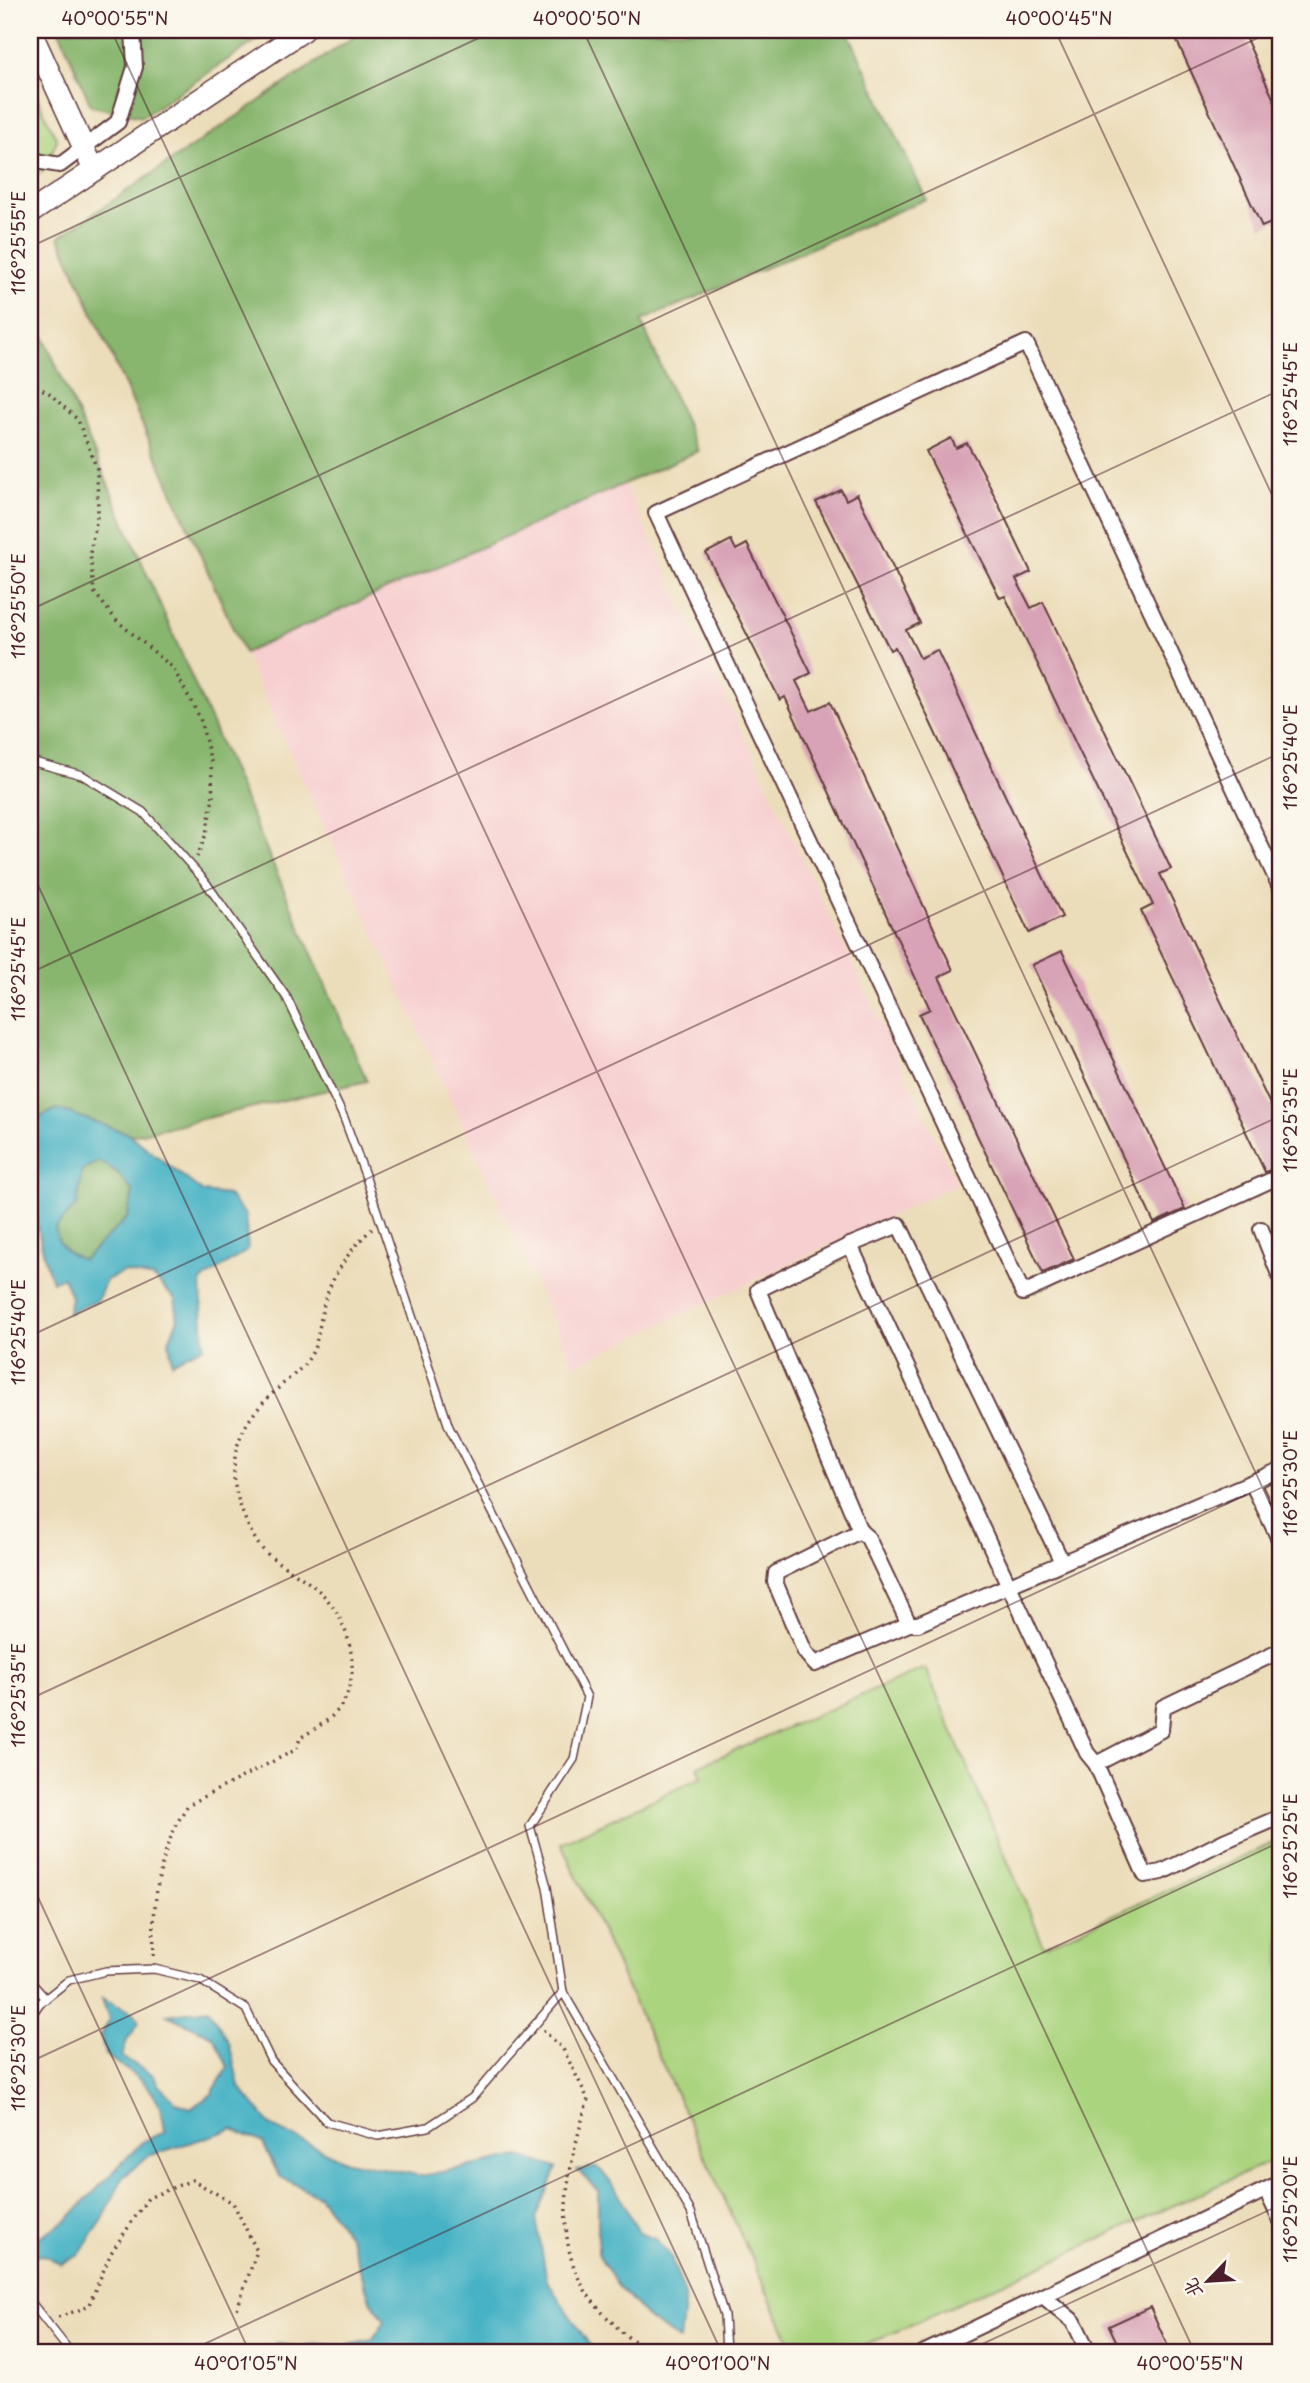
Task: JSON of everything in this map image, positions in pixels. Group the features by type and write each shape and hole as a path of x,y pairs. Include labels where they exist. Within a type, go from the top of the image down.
{"street":[{"path":"30,30 94,170"},
{"path":"30,160 60,165 118,122 135,67 133,30"},
{"path":"30,213 304,30"},
{"path":"1280,887 1026,343 656,513 1023,1293 1280,1175"},
{"path":"909,1624 868,1538 860,1531 758,1290 850,1245 899,1225 1062,1562"},
{"path":"1261,1229 1280,1277"},
{"path":"850,1245 1087,1753 1096,1764 1145,1875 1162,1872 1280,1816"},
{"path":"860,1531 776,1573 775,1582 805,1652 815,1664 909,1624 918,1625 1280,1470"},
{"path":"1252,1483 1280,1541"},
{"path":"1096,1764 1161,1730 1163,1707 1280,1651"},
{"path":"923,2353 1280,2183"},
{"path":"1266,2190 1280,2219"},
{"path":"1043,2296 1074,2322 1089,2353"}],"lane":[{"path":"30,761 82,775 143,812 193,867 287,998 344,1118 449,1427 587,1697 574,1759 530,1826 547,1887 563,1992 691,2212 724,2315 726,2353"},
{"path":"30,2017 69,1980 106,1971 154,1969 200,1980 246,2008 271,2061 327,2122 378,2136 428,2127 472,2098 563,1992"},
{"path":"30,1981 46,1999"},
{"path":"30,2301 71,2353"}],"path":[{"path":"30,383 48,393 78,420 97,469 98,512 90,553 94,592 116,620 173,667 201,718 211,762 213,798 206,834 193,867"},
{"path":"154,1969 153,1925 160,1868 177,1821 188,1805 297,1749 300,1738 327,1721 344,1701 352,1673 348,1641 338,1612 320,1591 261,1548 246,1525 234,1477 238,1441 255,1409 302,1367 313,1350 325,1301 341,1267 363,1237 381,1222"},
{"path":"536,2023 563,2049 588,2099 567,2179 564,2228 575,2268 594,2306 631,2339 678,2353"},
{"path":"48,2321 88,2307 111,2253 148,2198 192,2180 233,2203 257,2250 237,2309"}],"shaded area":[{"path":"624,484 957,1184 574,1366 244,653"}],"green space":[{"path":"59,30 272,30 142,117 91,106"},
{"path":"364,30 847,30 926,199 641,321 698,451 244,653 59,237"},
{"path":"30,82 57,140 44,170 30,180"},
{"path":"30,305 367,1081 133,1135 57,1109 30,1122"},
{"path":"99,1161 117,1172 133,1192 127,1218 84,1260 64,1248 58,1240 55,1228 77,1205 82,1169"},
{"path":"925,1668 1044,1946 1280,1840 1280,2157 849,2353 795,2353 561,1843 702,1777 698,1766"}],"water":[{"path":"57,1109 127,1133 203,1192 228,1195 245,1215 248,1250 201,1281 204,1346 172,1363 169,1341 178,1319 175,1299 154,1278 124,1272 106,1280 97,1301 68,1313 71,1297 63,1277 52,1282 37,1222 32,1183 30,1122","holes":["99,1161 117,1172 133,1192 127,1218 83,1260 77,1258 61,1244 55,1228 77,1205 82,1170"]},
{"path":"102,1998 135,2014 139,2022 127,2040 122,2057 153,2075 159,2086 177,2103 191,2108 211,2095 228,2067 213,2036 167,2015 208,2009 229,2042 239,2086 272,2127 343,2160 422,2176 520,2156 557,2168 536,2218 547,2281 591,2347 603,2353 268,2353 277,2343 299,2349 318,2344 345,2346 372,2340 385,2321 369,2297 350,2238 319,2196 279,2176 263,2143 233,2129 148,2156 123,2177 103,2219 79,2255 61,2264 44,2255 30,2256 30,2243 68,2219 143,2141 165,2132 159,2104 153,2094 138,2078 105,2055 101,2036 109,2020"},
{"path":"598,2167 616,2189 639,2233 655,2239 670,2255 685,2295 680,2341 649,2320 617,2285 598,2254 598,2190 577,2170"}],"building":[{"path":"1172,30 1242,30 1280,113 1280,219 1262,227"},
{"path":"951,438 956,448 967,443 983,472 1031,572 1016,579 1031,608 1043,602 1171,869 1160,874 1280,1125 1278,1167 1265,1172 1141,911 1153,905 1005,596 1000,598 926,451"},
{"path":"841,490 846,500 857,494 920,623 906,630 920,658 937,650 1062,917 1029,933 895,647 890,650 816,502"},
{"path":"731,540 736,550 747,544 811,673 796,681 811,711 830,702 953,970 939,977 1074,1259 1043,1273 919,1014 930,1009 785,697 780,700 706,553"},
{"path":"1062,951 1185,1209 1154,1223 1032,965"},
{"path":"1150,2307 1171,2353 1122,2353 1109,2326"}]}
